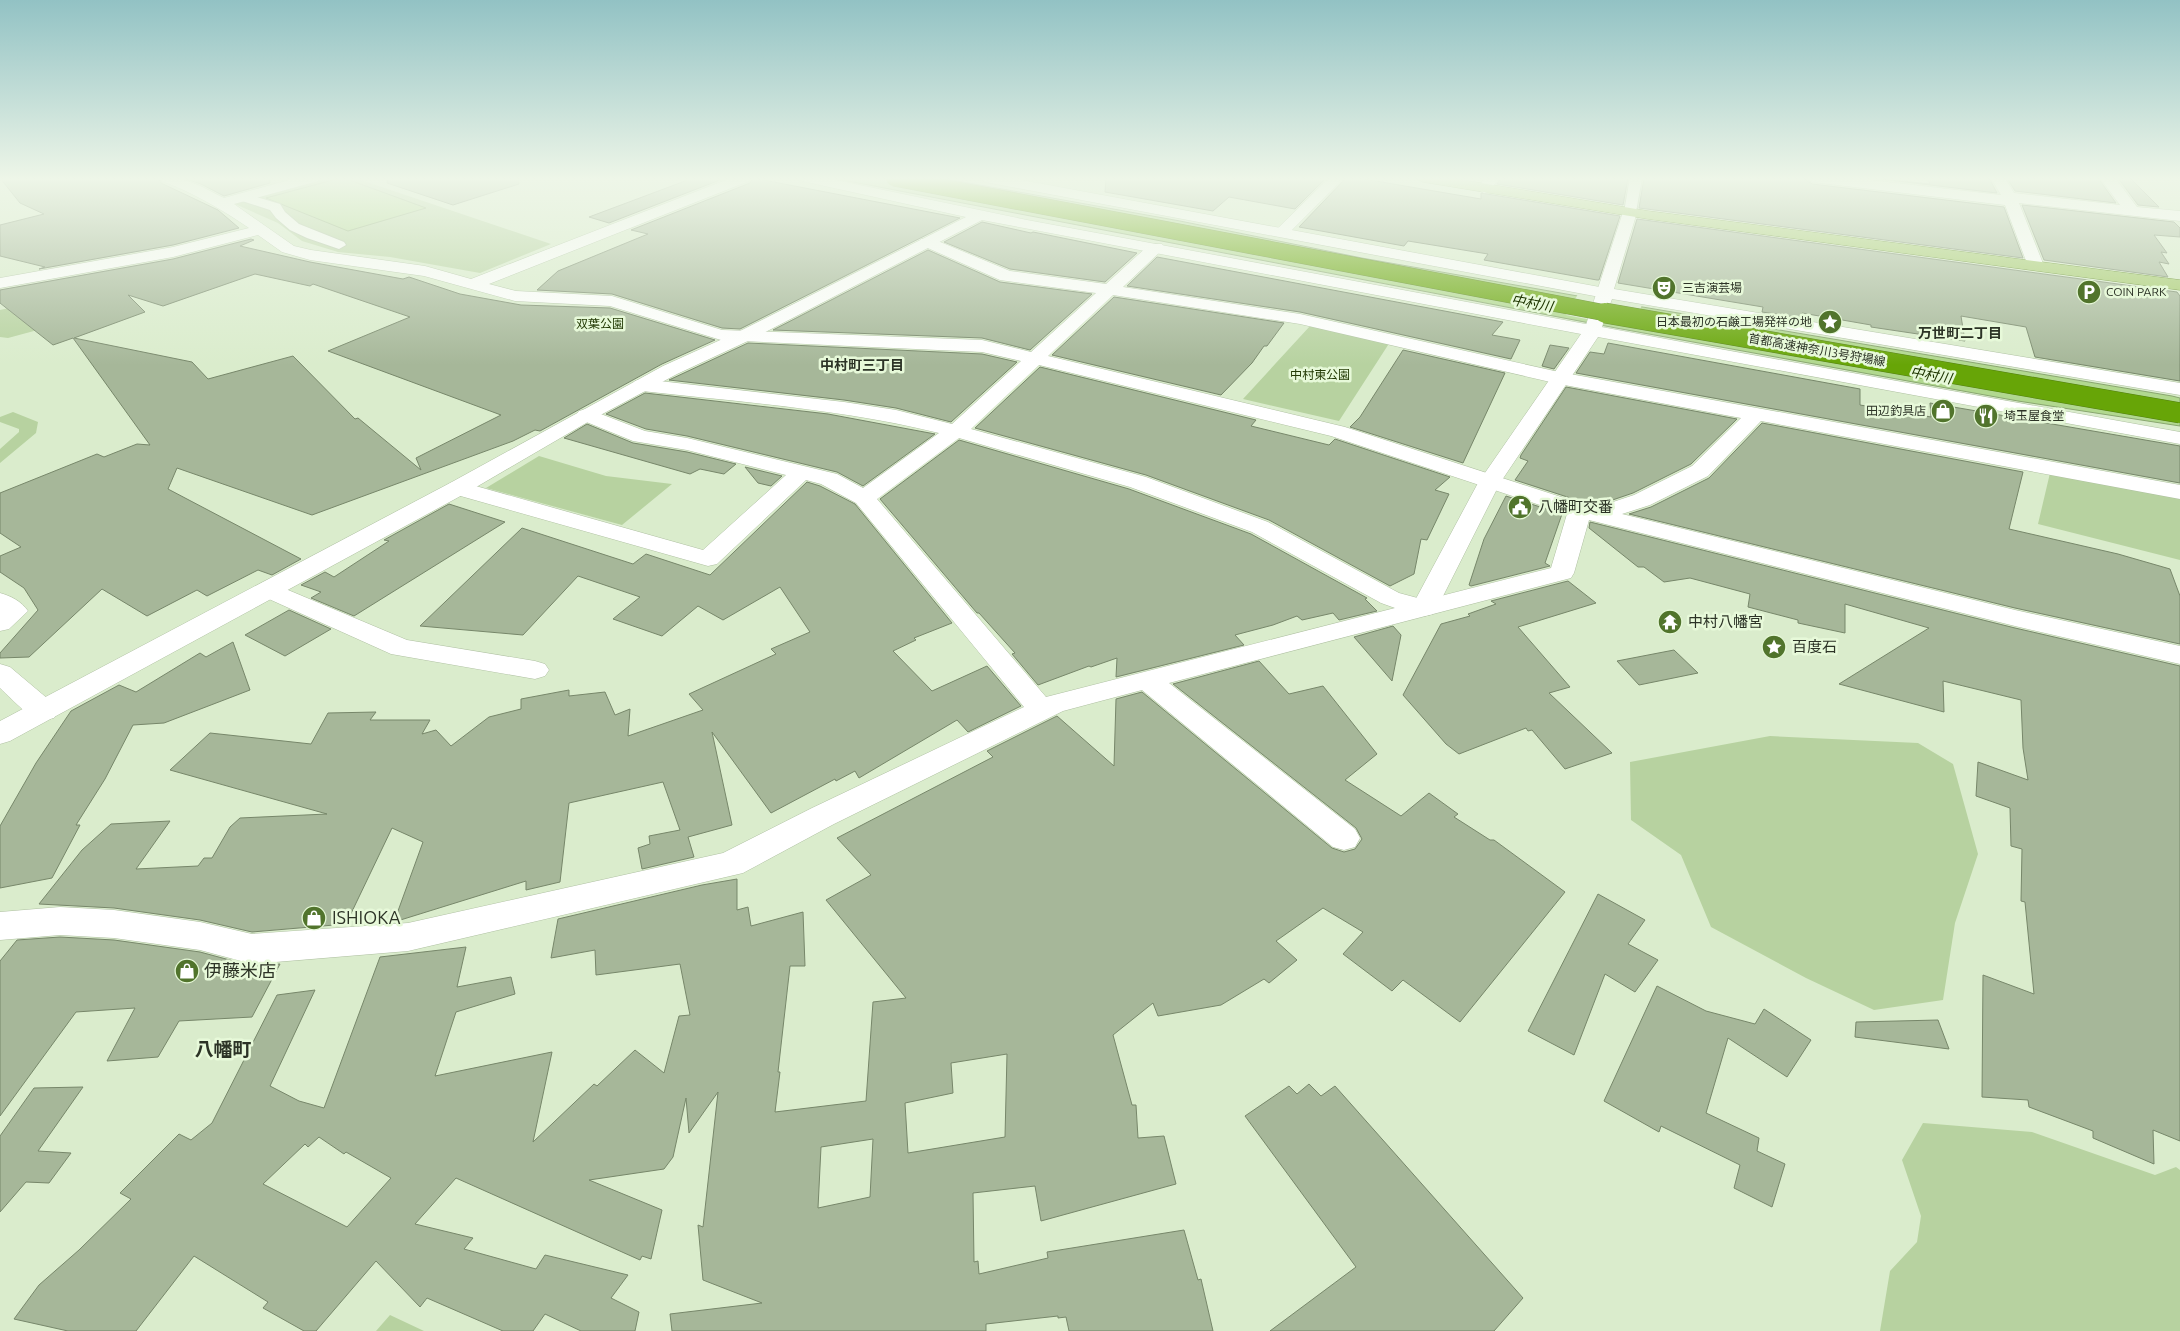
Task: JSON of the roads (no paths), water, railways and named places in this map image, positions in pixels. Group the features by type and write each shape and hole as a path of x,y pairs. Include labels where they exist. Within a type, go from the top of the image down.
{"highway":[{"name":"首都高速神奈川3号狩場線","path":"1221,240 1657,323 2180,413"},
{"name":"首都高速神奈川3号狩場線","path":"1275,240 1675,313 2180,398"}],"main road":[{"path":"1841,240 2180,285"}],"street":[{"path":"0,283 173,252 221,240"},
{"path":"273,240 288,249 310,255 425,270 515,296 612,301 721,335 982,346 1338,431 1489,483 1588,513 2015,618 2180,655"},
{"path":"310,255 339,245 325,240"},
{"path":"473,284 585,240"},
{"path":"0,734 458,488 642,385 744,336 931,240"},
{"path":"1118,240 1593,331 2180,438"},
{"path":"1325,240 1606,293 2180,389"},
{"path":"1424,608 1489,483 1559,378 1593,331 1622,240"},
{"path":"2026,240 2036,266"},
{"path":"927,242 1006,276 1112,290 1300,320 1559,378 2180,492"},
{"path":"864,498 956,431 1036,360 1156,247"},
{"path":"642,385 844,408 896,416 1138,482 1260,527 1390,598 1424,608"},
{"path":"1588,513 1642,500 1700,471 1756,414"},
{"path":"586,415 640,438 687,444 829,479 864,498 1041,709"},
{"path":"458,488 708,559 801,472"},
{"path":"0,926 60,921 114,924 200,936 252,949 408,937 731,864 823,816 1054,704 1562,573 1588,513"},
{"path":"269,590 401,648 535,670"},
{"path":"0,601 15,611 0,623"},
{"path":"0,673 44,711"},
{"path":"1147,680 1344,838"}],"water":[{"name":"中村川","path":"1157,240 1274,240 1362,258 1589,298 2172,396 2180,398 2180,426 2018,401 1616,328"}],"place":[{"name":"三吉演芸場","path":"1664,288"},
{"name":"COIN PARK","path":"2089,292"},
{"name":"日本最初の石鹸工場発祥の地","path":"1830,322"},
{"name":"田辺釣具店","path":"1943,411"},
{"name":"埼玉屋食堂","path":"1986,416"},
{"name":"八幡町交番","path":"1520,507"},
{"name":"中村八幡宮","path":"1670,622"},
{"name":"百度石","path":"1774,647"},
{"name":"ISHIOKA","path":"314,918"},
{"name":"伊藤米店","path":"187,971"}],"district":[{"name":"万世町二丁目","path":"1960,333"},
{"name":"中村町三丁目","path":"862,365"},
{"name":"八幡町","path":"223,1049"}],"park label":[{"name":"双葉公園","path":"600,324"},
{"name":"中村東公園","path":"1320,375"}]}
